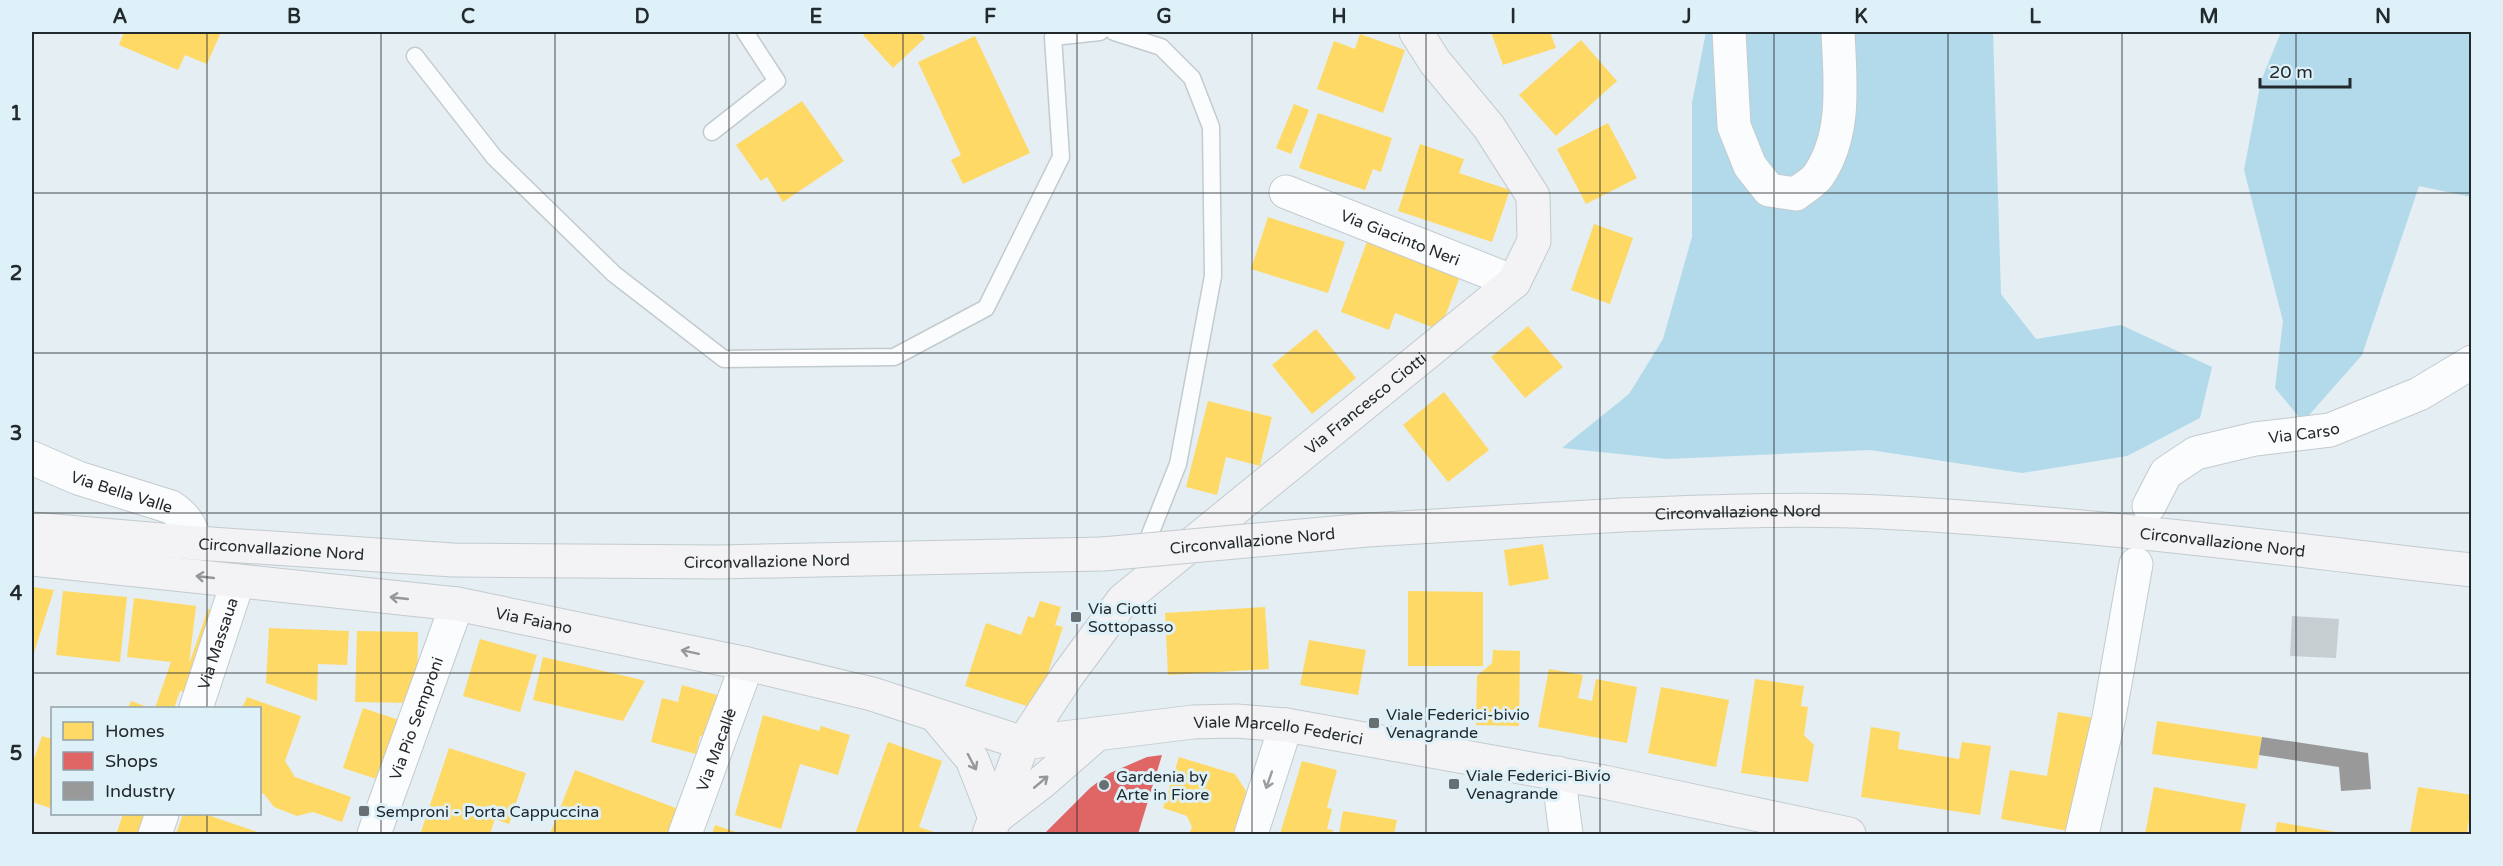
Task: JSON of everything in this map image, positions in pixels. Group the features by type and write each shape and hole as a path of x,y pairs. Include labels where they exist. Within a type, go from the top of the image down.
{"street":[{"name":"Via Francesco Ciotti","path":"992,826 1023,743 1067,676 1123,600 1514,282 1534,241 1533,196 1489,127 1435,62 1416,32"},
{"path":"1729,32 1734,126 1750,166 1769,190 1796,194 1816,178 1831,152 1840,112 1838,32"},
{"name":"Via Giacinto Neri","path":"1286,192 1514,282"},
{"name":"Via Carso","path":"2149,506 2166,473 2196,453 2255,439 2330,430 2419,394 2472,362"},
{"name":"Via Bella Valle","path":"32,458 78,478 171,507 183,515 190,524 196,543"},
{"name":"Circonvallazione Nord","path":"32,529 196,543 453,560 720,562 1103,554 1367,530 1622,515 1744,511 1878,512 2034,522 2472,570"},
{"name":"Via Faiano","path":"32,559 458,604 747,664 872,694 1023,743"},
{"path":"2082,834 2109,717 2136,564"},
{"name":"Via Massaua","path":"196,707 238,581"},
{"name":"Via Pio Semproni","path":"374,834 458,604"},
{"name":"Via Macallè","path":"685,834 747,664"},
{"path":"936,716 972,759 992,826 1096,734"},
{"name":"Viale Marcello Federici","path":"1023,743 1193,722 1236,721 1286,725 1558,773 1849,834"},
{"path":"1251,834 1286,725"},
{"path":"1558,773 1566,834"},
{"path":"155,834 161,815"}],"lane":[{"path":"712,132 777,81 745,32"},
{"path":"416,56 494,157 614,274 724,359 894,357 986,308 1061,157 1053,37 1100,32"},
{"path":"1114,32 1161,47 1192,78 1211,127 1213,276 1178,464 1123,600"}],"shaded area":[{"path":"1706,32 1993,32 2001,294 2036,339 2121,325 2212,367 2200,418 2127,456 2022,473 1870,450 1667,459 1562,448 1629,394 1663,339 1692,237 1692,103"},
{"path":"2281,32 2471,32 2471,197 2419,186 2362,355 2303,422 2275,388 2283,321 2244,170 2261,81"}],"building: Homes":[{"path":"124,32 221,32 207,64 185,55 178,70 119,45"},
{"path":"867,32 920,32 925,38 893,68 863,35"},
{"path":"1491,32 1550,32 1556,48 1503,65"},
{"path":"1360,34 1405,50 1383,113 1317,89 1334,41 1355,49"},
{"path":"975,36 1030,153 963,184 951,160 961,155 918,62"},
{"path":"1581,40 1617,81 1556,136 1519,95"},
{"path":"802,101 844,161 783,202 767,177 761,181 736,145"},
{"path":"1294,104 1309,110 1291,154 1276,148"},
{"path":"1318,113 1392,138 1381,172 1373,169 1365,190 1299,168"},
{"path":"1608,123 1637,178 1586,204 1557,149"},
{"path":"1420,144 1464,159 1459,173 1510,190 1492,242 1398,211"},
{"path":"1268,217 1345,242 1328,293 1251,269"},
{"path":"1594,224 1633,238 1610,304 1571,290"},
{"path":"1368,239 1461,274 1440,330 1395,313 1389,330 1341,312"},
{"path":"1528,326 1563,367 1525,398 1491,357"},
{"path":"1316,329 1356,378 1312,414 1272,365"},
{"path":"1444,392 1489,450 1448,482 1403,425"},
{"path":"1208,401 1272,417 1260,466 1226,457 1217,495 1186,487"},
{"path":"1543,544 1549,579 1509,586 1504,550"},
{"path":"32,587 54,590 32,659"},
{"path":"63,591 127,597 120,662 56,655"},
{"path":"1408,591 1483,592 1483,666 1408,666"},
{"path":"134,598 196,606 189,664 208,609 226,615 199,697 180,691 174,707 155,707 171,662 127,657"},
{"path":"1040,601 1061,607 1055,625 1063,627 1036,709 965,686 986,623 1021,635 1028,616 1034,618"},
{"path":"1265,607 1269,669 1168,675 1165,613"},
{"path":"269,628 349,631 347,665 318,664 317,701 266,683"},
{"path":"357,631 418,632 417,703 355,702"},
{"path":"480,639 537,655 520,712 463,696"},
{"path":"1309,640 1366,650 1358,695 1300,685"},
{"path":"1493,650 1520,651 1519,726 1476,725 1477,676 1492,663"},
{"path":"543,657 645,681 623,721 533,700"},
{"path":"1549,669 1583,675 1578,698 1592,701 1596,679 1637,687 1627,743 1538,727"},
{"path":"1755,679 1804,686 1801,706 1808,707 1804,735 1814,745 1808,782 1741,773"},
{"path":"682,685 724,697 713,739 700,736 696,754 651,742 662,698 678,702"},
{"path":"1661,687 1729,700 1716,767 1648,753"},
{"path":"247,697 301,716 285,761 295,777 351,797 342,822 313,812 297,816 274,807 261,793 261,707 242,707"},
{"path":"131,701 147,707 128,707"},
{"path":"363,708 411,724 392,784 343,768"},
{"path":"2058,712 2100,719 2080,833 2001,819 2010,770 2047,776"},
{"path":"763,715 819,731 821,726 850,735 838,775 800,764 781,829 735,815"},
{"path":"2157,721 2262,737 2257,769 2152,754"},
{"path":"1871,727 1900,732 1898,749 1959,759 1962,742 1991,746 1980,815 1861,797"},
{"path":"42,736 51,739 50,808 32,802 32,758 34,759"},
{"path":"888,742 942,761 919,827 940,834 855,834"},
{"path":"449,748 526,773 509,824 495,819 490,834 427,834 421,832"},
{"path":"1179,757 1235,774 1257,808 1248,834 1189,834 1192,827 1187,816 1163,808"},
{"path":"1302,761 1337,770 1327,808 1332,809 1327,829 1333,830 1332,834 1280,834"},
{"path":"575,770 689,813 681,834 550,834"},
{"path":"2154,787 2246,804 2240,834 2145,834"},
{"path":"2418,787 2472,795 2467,834 2410,834"},
{"path":"1343,811 1397,820 1394,834 1339,834"},
{"path":"123,815 153,815 146,834 117,832"},
{"path":"183,815 208,815 263,834 176,834"},
{"path":"2277,822 2342,833 2342,834 2275,834"},
{"path":"715,825 742,834 712,834"}],"building: Shops":[{"path":"1162,755 1138,834 1044,834 1090,788 1110,773 1147,757"}],"building: Industry":[{"path":"2262,737 2368,753 2371,789 2341,791 2339,767 2259,755"}],"building: Other":[{"path":"2292,616 2339,619 2336,658 2290,656"}],"place":[{"name":"Via Ciotti Sottopasso","path":"1076,617"},
{"name":"Viale Federici-bivio Venagrande","path":"1374,723"},
{"name":"Viale Federici-Bivio Venagrande","path":"1454,784"},
{"name":"Gardenia by Arte in Fiore","path":"1104,785"},
{"name":"Semproni - Porta Cappuccina","path":"364,811"}]}
